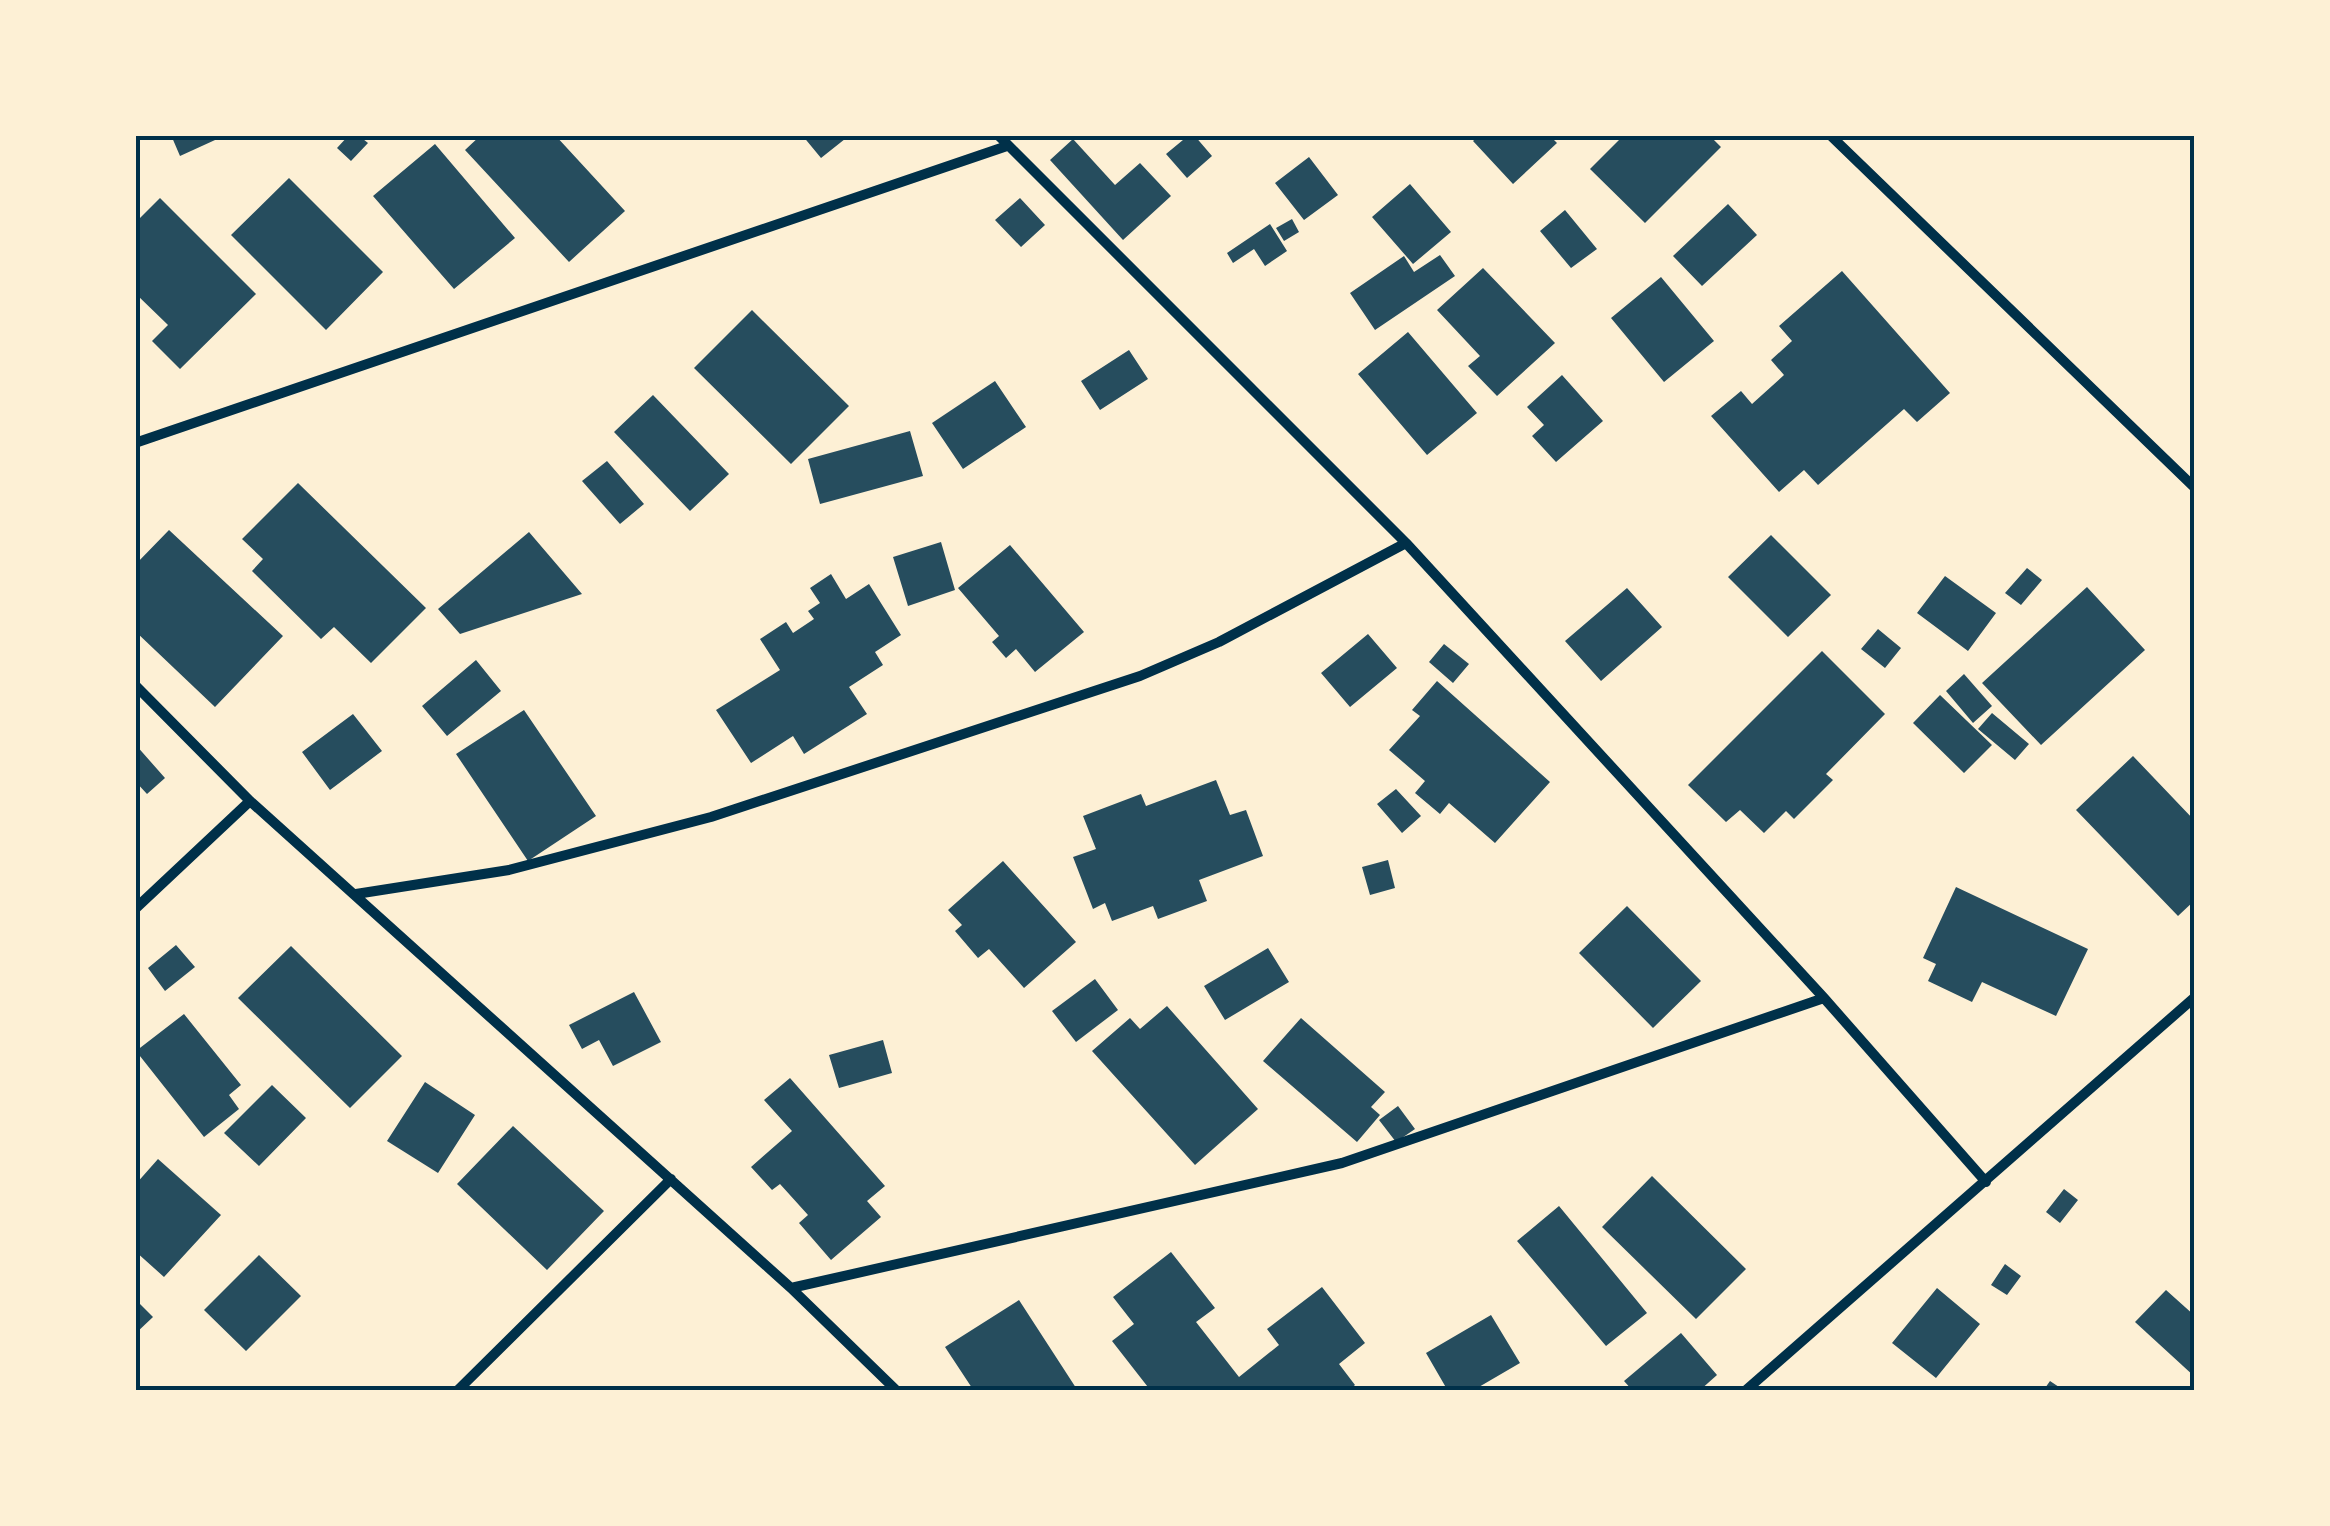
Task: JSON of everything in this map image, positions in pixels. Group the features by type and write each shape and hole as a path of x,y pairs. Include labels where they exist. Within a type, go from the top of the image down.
{"street":[{"path":"998,135 1406,543 1824,998 1986,1182"},
{"path":"1830,135 2195,488"},
{"path":"135,443 1007,146"},
{"path":"356,894 509,870 711,817 1140,676 1219,642 1406,543"},
{"path":"135,685 250,801 791,1288 896,1391"},
{"path":"135,910 250,801"},
{"path":"1745,1391 2195,997"},
{"path":"791,1288 1342,1163 1824,998"},
{"path":"457,1391 671,1179"}],"building":[{"path":"171,135 226,135 180,156"},
{"path":"349,135 358,135 368,143 351,161 337,148"},
{"path":"481,135 555,135 625,211 569,262 465,150"},
{"path":"802,135 850,135 821,158"},
{"path":"1194,135 1212,156 1187,178 1166,154"},
{"path":"1479,135 1549,135 1557,143 1513,184 1473,141"},
{"path":"1624,135 1709,135 1721,147 1645,223 1590,169"},
{"path":"1073,139 1115,185 1140,163 1171,196 1123,240 1050,160"},
{"path":"435,144 515,238 454,289 373,196"},
{"path":"1309,157 1338,195 1304,220 1275,183"},
{"path":"289,178 383,272 326,330 231,235"},
{"path":"1410,184 1451,232 1413,264 1372,217"},
{"path":"160,198 256,294 180,369 152,341 168,325 135,293 135,223"},
{"path":"1020,198 1045,225 1021,247 995,220"},
{"path":"1728,204 1757,235 1702,286 1673,256"},
{"path":"1565,210 1597,249 1571,268 1540,231"},
{"path":"1292,219 1299,232 1284,241 1276,228"},
{"path":"1270,224 1287,251 1265,266 1254,249 1233,263 1227,253"},
{"path":"1440,255 1455,276 1375,330 1350,293 1404,256 1414,272"},
{"path":"1483,268 1555,343 1497,396 1468,366 1480,356 1437,310"},
{"path":"1842,271 1950,393 1917,422 1904,409 1818,485 1804,470 1779,492 1711,416 1741,391 1752,404 1784,375 1771,360 1792,341 1779,326"},
{"path":"1661,277 1714,341 1664,382 1611,318"},
{"path":"752,310 849,406 791,464 694,368"},
{"path":"1408,332 1477,413 1427,455 1358,374"},
{"path":"1129,350 1148,379 1100,410 1081,381"},
{"path":"1562,375 1603,421 1556,462 1532,436 1544,425 1527,407"},
{"path":"995,381 1026,427 963,469 932,423"},
{"path":"653,395 729,474 690,511 614,432"},
{"path":"910,431 923,476 820,504 808,459"},
{"path":"607,461 644,504 620,524 582,481"},
{"path":"298,483 426,608 371,663 334,627 321,639 252,571 263,559 242,539"},
{"path":"169,530 283,636 215,707 135,631 135,565"},
{"path":"529,532 582,594 460,634 438,609"},
{"path":"1771,535 1831,595 1788,637 1728,577"},
{"path":"941,542 955,590 908,606 893,557"},
{"path":"1010,545 1084,632 1035,672 1016,649 1006,658 992,642 999,636 958,588"},
{"path":"2027,568 2042,580 2021,605 2005,593"},
{"path":"831,574 846,599 869,584 901,635 875,652 883,665 849,687 867,714 804,754 793,736 751,763 716,710 780,670 760,639 786,622 793,633 814,619 808,611 820,603 810,588"},
{"path":"1945,576 1996,613 1968,651 1917,613"},
{"path":"2087,587 2145,650 2041,745 1982,683"},
{"path":"1627,588 1662,627 1601,681 1565,641"},
{"path":"1878,629 1901,648 1885,668 1861,649"},
{"path":"1368,634 1397,668 1350,707 1321,673"},
{"path":"1444,644 1469,664 1453,683 1429,662"},
{"path":"1822,651 1885,714 1826,774 1833,780 1794,819 1786,811 1764,833 1740,810 1726,822 1688,785"},
{"path":"476,660 501,691 447,736 422,706"},
{"path":"1964,674 1992,706 1973,723 1946,691"},
{"path":"1437,681 1550,782 1495,843 1449,803 1440,814 1415,793 1425,781 1389,750 1420,716 1412,710"},
{"path":"1940,695 1992,745 1964,773 1913,723"},
{"path":"524,710 596,816 528,861 456,754"},
{"path":"1992,713 2029,744 2015,760 1978,729"},
{"path":"353,714 382,751 330,790 302,752"},
{"path":"135,744 165,778 147,794 135,781"},
{"path":"2133,756 2195,821 2195,900 2178,916 2076,810"},
{"path":"1216,780 1230,815 1246,810 1263,856 1199,880 1207,901 1158,919 1153,906 1112,921 1105,903 1093,909 1073,857 1096,849 1083,816 1141,794 1146,806"},
{"path":"1396,789 1421,816 1402,833 1377,804"},
{"path":"1388,860 1395,888 1370,895 1362,867"},
{"path":"1003,861 1076,942 1024,988 989,949 978,958 955,931 962,925 948,910"},
{"path":"1956,887 2088,949 2056,1016 1982,982 1972,1002 1928,981 1936,964 1923,958"},
{"path":"1627,906 1701,981 1653,1028 1579,953"},
{"path":"176,945 195,967 165,991 148,968"},
{"path":"291,946 402,1056 350,1108 238,998"},
{"path":"1268,948 1289,982 1225,1020 1204,986"},
{"path":"1095,979 1118,1010 1076,1042 1052,1011"},
{"path":"634,992 661,1042 613,1066 599,1040 582,1049 569,1025"},
{"path":"1167,1006 1258,1109 1195,1165 1092,1051 1130,1018 1140,1029"},
{"path":"184,1014 241,1085 229,1095 239,1109 204,1137 136,1051"},
{"path":"1301,1018 1385,1092 1371,1107 1380,1115 1357,1142 1263,1061"},
{"path":"883,1040 892,1073 839,1088 829,1055"},
{"path":"790,1078 885,1186 867,1201 881,1217 831,1260 799,1223 808,1215 780,1184 772,1190 751,1167 792,1131 764,1100"},
{"path":"425,1082 475,1115 438,1173 387,1141"},
{"path":"272,1085 306,1118 259,1166 224,1133"},
{"path":"1398,1106 1415,1129 1396,1142 1379,1120"},
{"path":"513,1126 604,1211 547,1270 457,1184"},
{"path":"158,1159 221,1215 164,1277 135,1251 135,1185"},
{"path":"1652,1176 1746,1269 1696,1319 1602,1227"},
{"path":"2064,1189 2078,1200 2060,1223 2046,1212"},
{"path":"1559,1206 1647,1313 1606,1346 1517,1241"},
{"path":"1171,1252 1215,1308 1196,1322 1239,1377 1279,1345 1267,1329 1322,1287 1365,1343 1339,1364 1355,1385 1348,1391 1151,1391 1112,1341 1134,1324 1113,1297"},
{"path":"259,1255 301,1296 246,1351 204,1310"},
{"path":"2005,1264 2021,1276 2007,1295 1991,1285"},
{"path":"1937,1288 1980,1324 1936,1378 1892,1343"},
{"path":"2166,1290 2195,1316 2195,1377 2135,1322"},
{"path":"1019,1300 1078,1391 974,1391 945,1347"},
{"path":"137,1301 153,1317 135,1334 135,1304"},
{"path":"1491,1315 1520,1363 1472,1391 1448,1391 1426,1353"},
{"path":"1681,1333 1717,1375 1699,1391 1633,1391 1624,1381"},
{"path":"2050,1381 2065,1391 2043,1391"}]}
